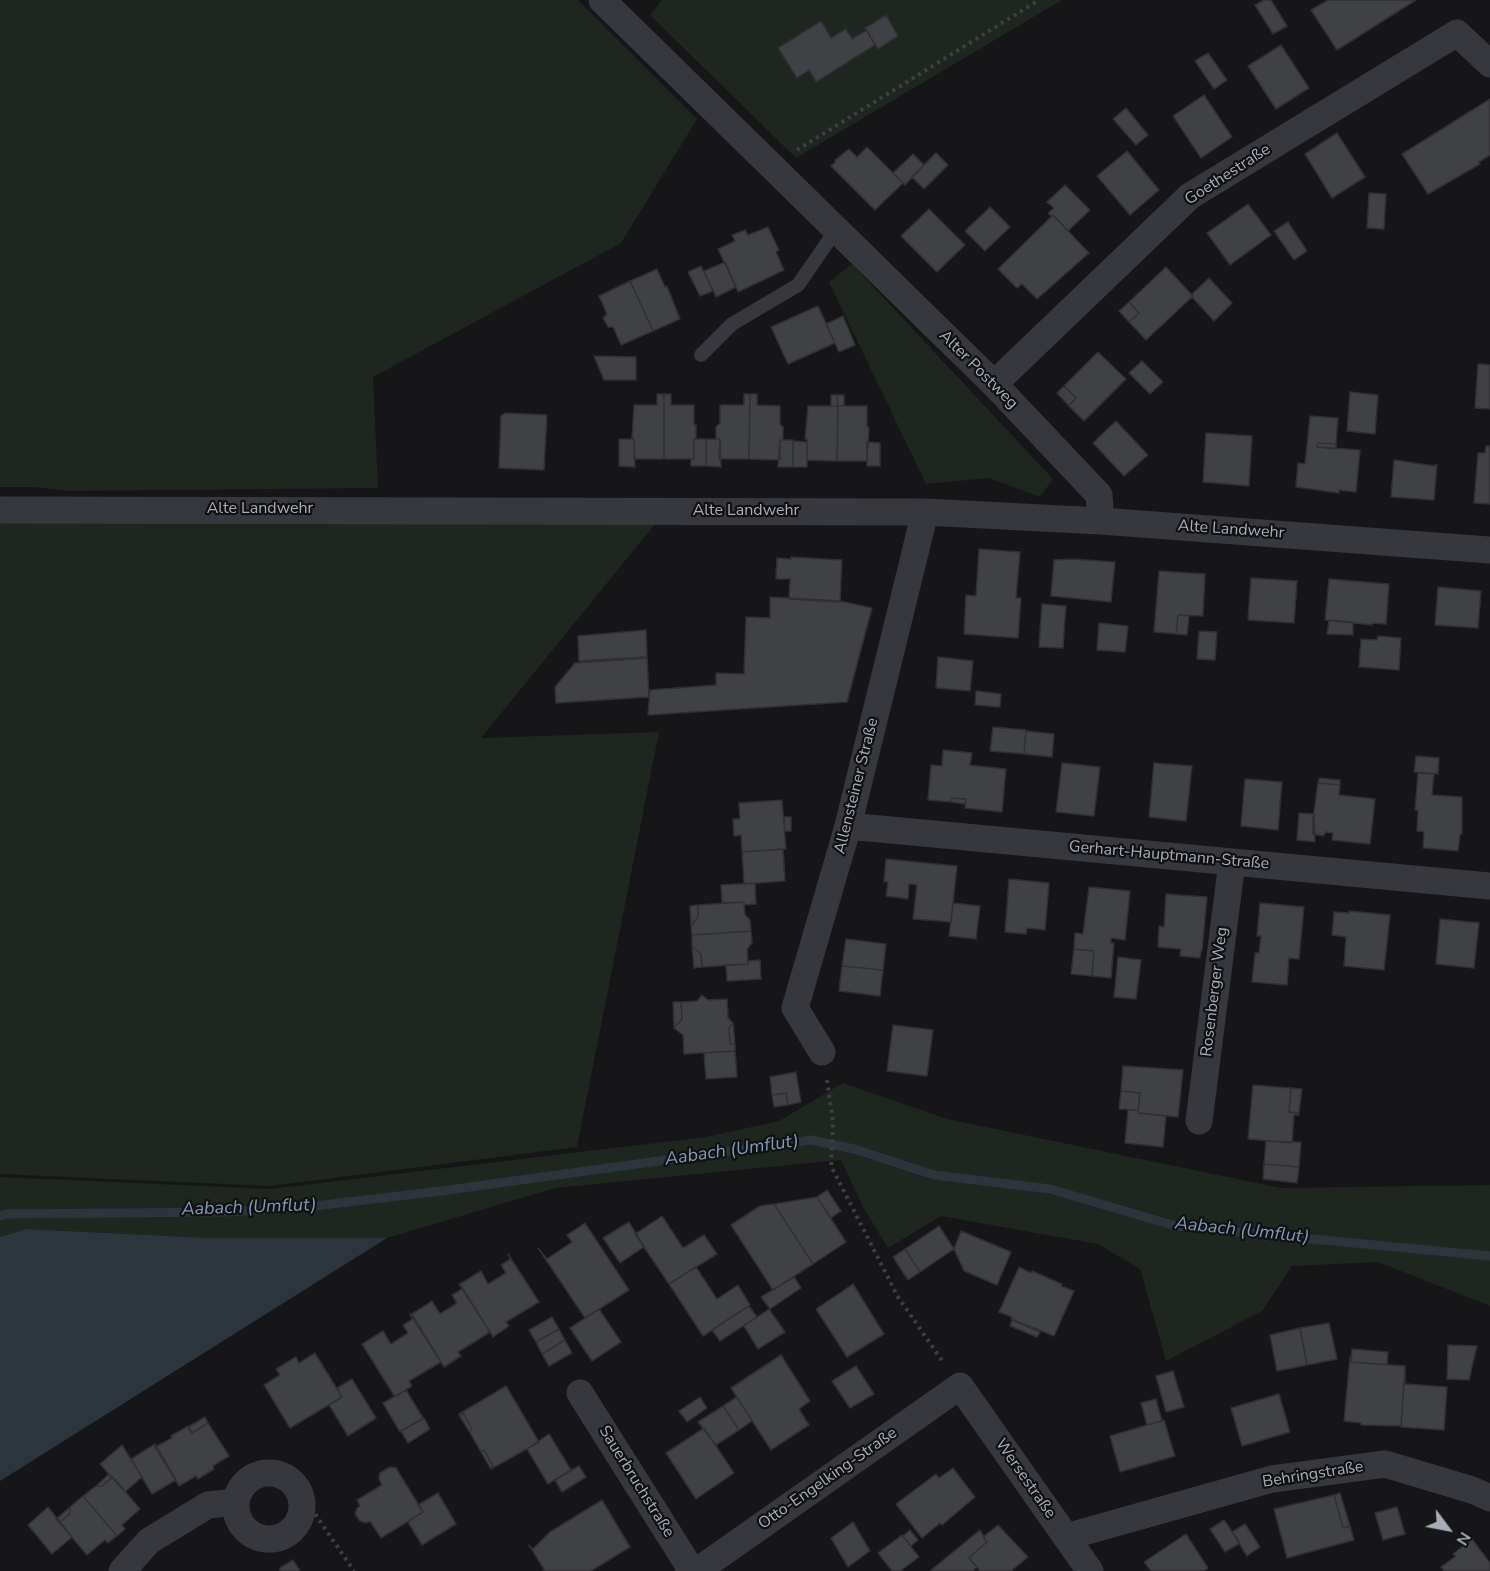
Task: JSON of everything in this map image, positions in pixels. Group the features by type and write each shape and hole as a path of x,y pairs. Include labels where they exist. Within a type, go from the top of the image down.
{"street":[{"name":"Alter Postweg","path":"602,0 994,384 1099,495 1101,520"},
{"name":"Goethestraße","path":"994,384 1190,196 1457,33 1490,64"},
{"name":"Alte Landwehr","path":"0,510 926,512 1101,520 1490,550"},
{"name":"Allensteiner Straße","path":"822,1052 795,1008 848,826 926,512"},
{"name":"Gerhart-Hauptmann-Straße","path":"848,826 1490,886"},
{"name":"Rosenberger Weg","path":"1199,1121 1232,862"},
{"name":"Wersestraße","path":"960,1386 1090,1571"},
{"name":"Otto-Engelking-Straße","path":"697,1571 960,1386"},
{"name":"Sauerbruchstraße","path":"580,1393 692,1571"},
{"name":"Behringstraße","path":"1066,1537 1272,1479 1385,1464 1472,1490 1490,1498"},
{"path":"279,1474 289,1479 297,1488 302,1499 302,1510 292,1531 282,1537 259,1538 249,1533 241,1524 236,1513 236,1502 239,1491 246,1481 256,1475 279,1474"},
{"path":"122,1571 149,1541 208,1505 236,1502"}],"lane":[{"path":"701,355 732,324 798,285 836,230"}],"path":[{"path":"771,166 1040,0"},
{"path":"822,1052 833,1122 831,1166 898,1297 960,1386"},
{"path":"302,1510 313,1511 354,1571"}],"shaded area":[{"path":"0,0 578,0 697,119 621,243 373,377 378,488 68,491 33,487 0,487"},
{"path":"662,0 1062,0 796,158 650,15"},
{"path":"852,264 1053,479 1040,497 989,478 926,484 829,282"},
{"path":"2,521 655,524 481,738 659,732 577,1147 270,1186 0,1174 0,524"},
{"path":"843,1083 947,1119 1281,1188 1490,1185 1490,1306 1378,1262 1292,1266 1262,1311 1166,1361 1140,1269 1098,1244 941,1216 888,1248 863,1207 841,1160 555,1188 387,1238 209,1238 27,1229 0,1237 0,1177 270,1189 706,1137 779,1121"},
{"path":"27,1229 209,1238 387,1238 0,1481 0,1237"}],"building":[{"path":"1264,0 1271,0 1287,26 1273,34 1255,5"},
{"path":"1328,0 1416,0 1337,50 1311,10"},
{"path":"886,15 898,36 878,49 865,28"},
{"path":"821,21 831,38 846,29 852,39 867,30 875,45 816,82 809,70 797,78 778,48"},
{"path":"1281,45 1309,88 1276,109 1248,66"},
{"path":"1208,53 1227,80 1214,89 1195,61"},
{"path":"1204,95 1232,137 1201,158 1173,116"},
{"path":"1490,99 1490,155 1479,162 1480,164 1428,194 1402,154"},
{"path":"1126,108 1148,135 1136,145 1113,119"},
{"path":"1337,133 1365,177 1332,198 1305,154"},
{"path":"867,147 903,183 875,210 831,166 849,149 857,157"},
{"path":"1127,151 1159,190 1130,215 1097,176"},
{"path":"936,153 948,165 924,189 912,177"},
{"path":"913,154 924,165 905,185 893,173"},
{"path":"1065,185 1090,210 1068,231 1053,215 1048,213 1054,208 1047,202"},
{"path":"1369,193 1386,194 1384,229 1367,228"},
{"path":"1248,204 1271,235 1230,265 1207,233"},
{"path":"990,207 1010,227 985,251 965,231"},
{"path":"929,209 965,245 937,272 901,236"},
{"path":"1053,215 1089,253 1037,299 1022,284 1017,288 998,269"},
{"path":"1288,222 1307,251 1294,260 1274,231"},
{"path":"768,227 779,250 776,252 784,270 738,292 718,249 735,241 732,235 745,230 748,235"},
{"path":"725,262 736,287 716,297 704,271"},
{"path":"701,266 713,291 700,296 688,272"},
{"path":"1166,267 1193,296 1146,340 1129,322 1139,313 1129,302"},
{"path":"657,269 665,287 667,286 680,319 653,331 630,281"},
{"path":"1209,278 1232,303 1214,321 1192,297 1192,294"},
{"path":"630,281 653,331 621,345 613,327 608,327 603,318 607,314 599,296"},
{"path":"1129,302 1139,313 1129,322 1119,311"},
{"path":"818,306 835,343 788,364 771,327"},
{"path":"843,316 855,345 839,352 826,324"},
{"path":"1098,352 1126,379 1084,421 1069,406 1076,398 1064,386"},
{"path":"594,356 636,357 636,380 604,380"},
{"path":"1142,361 1163,382 1150,394 1129,373"},
{"path":"1478,364 1490,365 1490,409 1475,408"},
{"path":"1064,386 1076,398 1069,406 1057,393"},
{"path":"1350,392 1378,395 1375,434 1347,431"},
{"path":"657,394 664,394 664,459 634,459 634,439 632,439 634,405 657,405"},
{"path":"664,394 671,394 671,405 694,405 696,439 694,439 694,459 664,459"},
{"path":"744,394 750,394 749,459 719,459 720,439 716,439 716,427 720,423 720,405 744,405"},
{"path":"750,394 757,394 757,405 780,406 783,440 780,440 780,460 749,459"},
{"path":"831,395 837,395 838,406 831,406"},
{"path":"837,395 844,395 844,406 838,406"},
{"path":"808,406 838,406 837,461 807,460 807,439 805,439"},
{"path":"838,406 867,406 867,427 869,427 867,461 837,461"},
{"path":"505,413 547,415 544,470 499,468 501,416"},
{"path":"1310,416 1338,418 1336,444 1318,443 1317,447 1360,450 1356,492 1339,490 1339,493 1296,487 1298,463 1305,464"},
{"path":"1116,421 1148,455 1124,476 1093,443"},
{"path":"1206,433 1252,436 1249,486 1203,482"},
{"path":"619,439 634,439 635,467 619,466"},
{"path":"694,439 706,439 706,466 691,466 691,459 694,459"},
{"path":"706,439 720,439 721,467 706,466"},
{"path":"780,440 793,440 793,467 778,467"},
{"path":"793,441 807,442 807,467 793,467"},
{"path":"867,442 880,443 880,466 867,466"},
{"path":"1318,443 1336,444 1336,449 1317,447"},
{"path":"1486,446 1490,446 1490,504 1474,503 1478,453 1485,453"},
{"path":"1394,460 1435,466 1437,464 1434,500 1391,497"},
{"path":"979,549 1020,552 1016,598 1021,598 1018,638 964,634 966,595 976,596"},
{"path":"791,557 842,560 840,602 789,599 790,579 776,579 777,558 791,559"},
{"path":"1054,560 1115,562 1111,602 1051,596"},
{"path":"1159,571 1205,574 1203,616 1178,615 1176,634 1154,632"},
{"path":"1251,578 1297,581 1294,623 1248,620"},
{"path":"1329,579 1389,584 1386,624 1372,623 1372,625 1325,620"},
{"path":"1438,587 1481,591 1478,628 1435,625"},
{"path":"770,597 840,601 872,608 847,702 648,715 650,690 716,685 716,673 744,674 746,617 770,618"},
{"path":"1042,604 1066,606 1063,648 1039,647"},
{"path":"1178,615 1189,616 1187,635 1176,634"},
{"path":"1329,620 1353,622 1353,635 1327,634"},
{"path":"1099,623 1128,626 1125,652 1097,650"},
{"path":"646,630 647,657 579,661 578,636"},
{"path":"1199,631 1217,632 1215,660 1197,659"},
{"path":"1378,636 1401,638 1399,670 1359,667 1361,639 1377,640"},
{"path":"938,657 973,661 970,691 936,688"},
{"path":"647,658 649,697 556,703 555,687 575,663"},
{"path":"976,691 1001,694 1000,707 975,705"},
{"path":"993,727 1026,730 1024,754 990,751"},
{"path":"1026,731 1054,734 1052,757 1024,754"},
{"path":"943,750 972,753 970,765 1006,769 1002,812 965,808 966,799 952,798 951,802 928,800 931,765 942,766"},
{"path":"1416,756 1439,758 1438,774 1414,772"},
{"path":"1062,763 1100,767 1094,816 1056,812"},
{"path":"1154,763 1192,766 1186,821 1149,817"},
{"path":"1418,773 1434,774 1432,795 1462,797 1462,834 1460,834 1458,851 1423,848 1424,832 1417,831 1418,810 1415,810"},
{"path":"1319,778 1340,780 1340,785 1318,783"},
{"path":"1245,779 1282,782 1278,830 1241,826"},
{"path":"1318,783 1340,785 1339,795 1375,799 1370,844 1332,840 1333,833 1326,832 1323,836 1313,834"},
{"path":"952,798 966,799 966,804 951,802"},
{"path":"782,800 786,849 742,852 741,835 734,836 733,819 740,819 739,803"},
{"path":"1299,813 1314,814 1315,842 1297,840"},
{"path":"784,817 791,817 791,831 785,831"},
{"path":"783,849 785,881 744,884 742,852"},
{"path":"886,859 957,866 951,922 913,919 917,885 909,884 908,899 886,896 888,882 884,882"},
{"path":"1009,879 1049,883 1045,930 1027,928 1026,934 1005,932"},
{"path":"755,883 756,904 722,903 721,885"},
{"path":"1089,887 1130,891 1125,940 1111,938 1111,943 1114,943 1111,978 1092,976 1094,951 1074,949 1075,933 1083,934"},
{"path":"1166,894 1207,897 1200,958 1180,956 1181,949 1158,947 1159,926 1164,927"},
{"path":"744,902 745,915 750,920 751,931 692,935 691,926 698,917 698,905"},
{"path":"953,903 980,906 976,939 949,936"},
{"path":"1260,903 1304,907 1299,959 1289,958 1287,985 1252,982 1255,953 1259,953 1261,936 1257,936"},
{"path":"698,905 698,917 691,926 690,906"},
{"path":"1349,911 1390,915 1384,970 1344,966 1346,937 1332,935 1334,912 1349,913"},
{"path":"1440,919 1479,923 1474,968 1436,964"},
{"path":"751,931 752,943 747,949 748,964 702,967 701,954 692,946 692,935"},
{"path":"846,939 886,944 883,970 842,966"},
{"path":"692,946 701,954 702,967 694,968"},
{"path":"1074,949 1094,951 1092,976 1071,974"},
{"path":"1118,957 1141,960 1136,999 1114,997"},
{"path":"760,960 761,979 727,981 726,965 748,964 748,961"},
{"path":"842,966 883,970 880,996 839,991"},
{"path":"702,995 708,1000 727,999 728,1018 733,1023 729,1028 730,1044 735,1044 735,1051 684,1054 683,1035 674,1028 682,1019 681,1002 697,1001"},
{"path":"673,1002 681,1002 682,1019 674,1028"},
{"path":"733,1023 735,1044 730,1044 729,1028"},
{"path":"893,1025 933,1030 927,1076 887,1071"},
{"path":"735,1051 737,1077 706,1079 704,1053"},
{"path":"1123,1066 1183,1070 1178,1117 1138,1113 1140,1093 1121,1091"},
{"path":"796,1072 801,1102 788,1105 786,1093 772,1095 770,1077"},
{"path":"1253,1085 1291,1088 1289,1112 1299,1113 1299,1115 1294,1115 1292,1143 1248,1139"},
{"path":"1291,1088 1302,1089 1299,1113 1289,1112"},
{"path":"1121,1091 1140,1093 1138,1110 1119,1109"},
{"path":"786,1093 788,1105 774,1107 772,1095"},
{"path":"1128,1110 1166,1116 1163,1147 1125,1143"},
{"path":"1266,1141 1301,1142 1299,1167 1264,1164"},
{"path":"1264,1164 1299,1167 1297,1183 1263,1179"},
{"path":"827,1190 841,1211 831,1218 817,1197"},
{"path":"817,1197 846,1242 813,1264 774,1204"},
{"path":"774,1204 813,1264 773,1290 731,1225 760,1206"},
{"path":"662,1216 683,1248 704,1235 717,1254 669,1284 635,1234"},
{"path":"629,1222 644,1247 620,1263 603,1238"},
{"path":"585,1223 629,1290 585,1318 538,1248 547,1259 572,1242 567,1235"},
{"path":"939,1226 954,1249 920,1272 905,1249"},
{"path":"961,1231 1011,1252 997,1285 964,1271 954,1249"},
{"path":"905,1249 920,1272 908,1280 893,1257"},
{"path":"508,1254 539,1302 506,1322 509,1326 493,1337 460,1284 481,1271 488,1284 506,1273 501,1265 511,1259"},
{"path":"696,1267 717,1299 738,1285 750,1305 703,1336 669,1284"},
{"path":"1019,1267 1074,1291 1054,1336 999,1312"},
{"path":"794,1277 801,1288 770,1309 761,1297"},
{"path":"459,1284 490,1332 458,1352 461,1356 444,1367 412,1314 432,1301 440,1314 457,1303 452,1295 462,1289"},
{"path":"853,1284 884,1334 847,1357 816,1309"},
{"path":"749,1306 757,1317 720,1341 712,1330"},
{"path":"599,1309 621,1342 592,1361 570,1328"},
{"path":"769,1309 785,1332 758,1349 744,1326"},
{"path":"410,1314 441,1362 409,1381 412,1386 395,1397 362,1344 383,1331 391,1344 408,1333 403,1325 413,1319"},
{"path":"552,1317 559,1329 536,1342 529,1330"},
{"path":"1012,1320 1040,1332 1037,1337 1010,1326"},
{"path":"1329,1323 1337,1359 1307,1365 1300,1328"},
{"path":"1300,1328 1307,1365 1277,1371 1270,1335"},
{"path":"559,1329 565,1340 542,1354 536,1342"},
{"path":"565,1340 572,1353 549,1366 542,1354"},
{"path":"1448,1345 1477,1346 1469,1380 1447,1379"},
{"path":"1352,1349 1388,1352 1387,1365 1351,1362"},
{"path":"315,1353 342,1397 290,1428 264,1385 280,1375 276,1369 296,1357 299,1363"},
{"path":"781,1355 810,1401 799,1409 809,1425 771,1450 731,1388"},
{"path":"1350,1356 1351,1362 1405,1366 1401,1426 1361,1425 1361,1423 1344,1421"},
{"path":"856,1366 874,1394 850,1408 832,1381"},
{"path":"1405,1366 1405,1384 1447,1387 1444,1430 1401,1427"},
{"path":"1173,1371 1184,1407 1166,1412 1156,1376"},
{"path":"352,1379 376,1418 348,1436 329,1405 342,1397 337,1388"},
{"path":"506,1386 539,1442 491,1469 493,1466 484,1450 481,1452 469,1431 472,1429 463,1413 459,1414"},
{"path":"406,1390 423,1418 400,1432 383,1403"},
{"path":"1279,1394 1290,1432 1242,1446 1231,1408"},
{"path":"700,1397 707,1408 687,1422 679,1411"},
{"path":"737,1397 752,1421 739,1430 723,1406"},
{"path":"1156,1399 1162,1421 1147,1425 1141,1403"},
{"path":"723,1406 739,1430 716,1445 698,1422"},
{"path":"463,1413 472,1429 469,1431 459,1415"},
{"path":"205,1417 208,1423 192,1433 188,1427"},
{"path":"424,1418 430,1429 408,1443 401,1431"},
{"path":"1164,1420 1175,1456 1120,1472 1110,1436"},
{"path":"208,1423 229,1456 198,1479 196,1476 179,1486 155,1447 188,1426 192,1433"},
{"path":"704,1428 734,1473 696,1499 666,1453"},
{"path":"549,1434 571,1470 548,1484 527,1449"},
{"path":"155,1444 176,1480 152,1494 131,1459"},
{"path":"122,1445 142,1477 125,1492 100,1464"},
{"path":"484,1450 493,1466 490,1468 481,1452"},
{"path":"579,1466 586,1477 562,1492 555,1480"},
{"path":"390,1467 396,1468 423,1512 381,1538 370,1521 366,1523 360,1521 355,1514 360,1506 357,1500 382,1485 379,1479 380,1473"},
{"path":"953,1468 975,1497 942,1525 940,1523 922,1538 896,1504 936,1474 939,1478"},
{"path":"109,1474 111,1478 102,1486 96,1486"},
{"path":"113,1477 140,1509 122,1525 125,1529 117,1536 83,1496"},
{"path":"438,1493 456,1524 422,1545 408,1522 423,1512 418,1505"},
{"path":"1340,1493 1350,1526 1343,1528 1334,1495"},
{"path":"1334,1495 1343,1528 1350,1526 1354,1540 1287,1558 1274,1509"},
{"path":"83,1496 117,1536 108,1543 105,1540 87,1555 56,1519 60,1522 70,1514 70,1507"},
{"path":"602,1500 630,1547 591,1571 545,1571 529,1545 533,1549 550,1532"},
{"path":"48,1507 72,1537 52,1554 28,1525"},
{"path":"70,1507 70,1514 60,1522 57,1518"},
{"path":"1397,1507 1405,1534 1383,1540 1375,1513"},
{"path":"1224,1520 1240,1543 1225,1552 1210,1529"},
{"path":"853,1522 870,1551 848,1567 831,1538"},
{"path":"1245,1524 1260,1547 1247,1556 1232,1532"},
{"path":"998,1525 1028,1557 1011,1571 980,1571 969,1558 987,1542 983,1537"},
{"path":"910,1530 918,1540 911,1546 903,1536"},
{"path":"980,1530 987,1542 969,1558 977,1567 973,1571 930,1571"},
{"path":"1186,1534 1208,1568 1203,1571 1151,1571 1144,1562"},
{"path":"902,1535 919,1557 900,1571 892,1571 878,1553"},
{"path":"1472,1539 1490,1563 1490,1571 1444,1571 1441,1567 1456,1556 1453,1554"},
{"path":"293,1560 300,1571 280,1571 280,1568"}],"waterway":[{"name":"Aabach (Umflut)","path":"0,1216 7,1214 226,1212 306,1207 441,1191 811,1140 854,1149 934,1175 1050,1189 1176,1226 1490,1256"}]}
